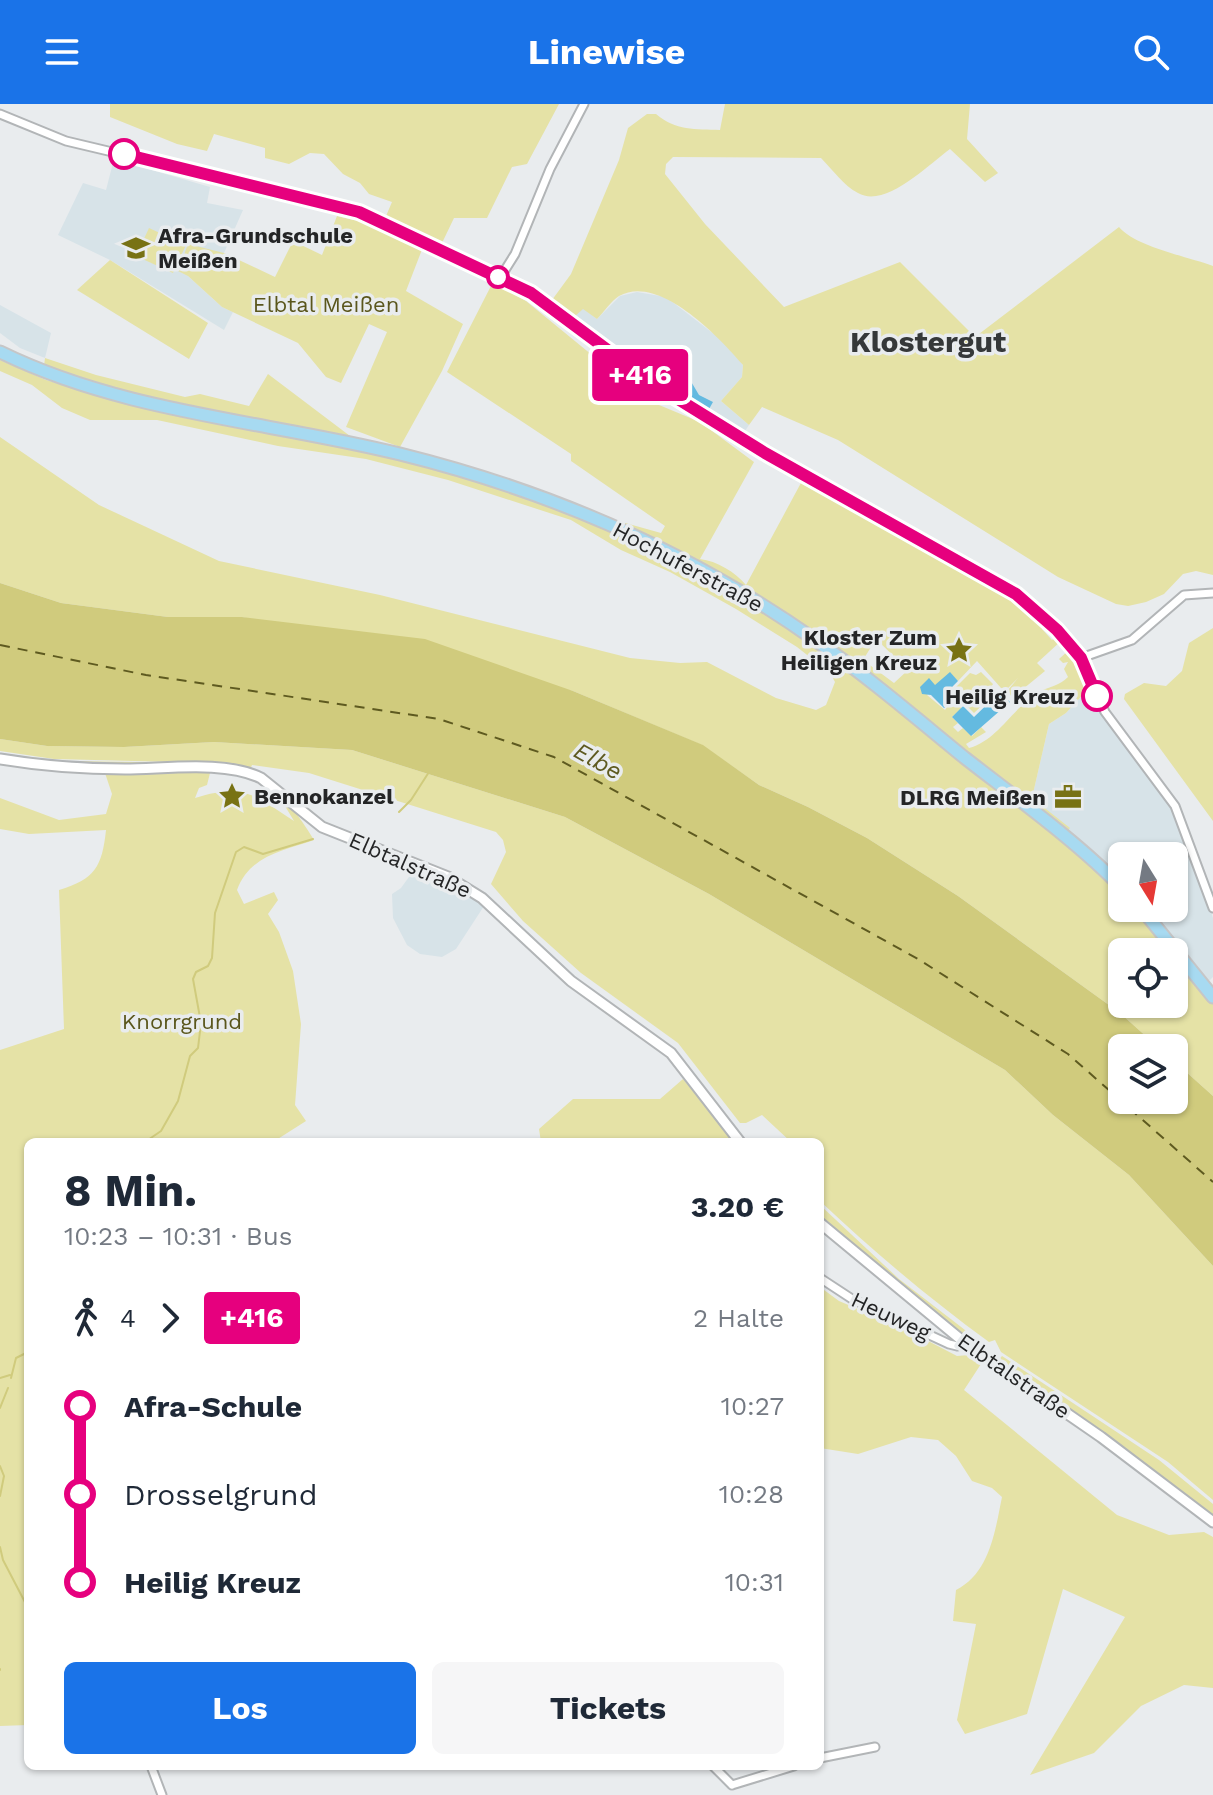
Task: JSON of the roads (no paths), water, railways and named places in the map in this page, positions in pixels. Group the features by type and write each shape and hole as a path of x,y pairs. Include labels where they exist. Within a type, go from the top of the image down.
{"main road":[{"name":"Hochuferstraße","path":"0,352 43,373 127,398 430,463 522,489 667,550 740,591 815,640 1037,815 1108,876"},
{"path":"1152,922 1213,997"}],"street":[{"path":"500,278 515,254 550,169 584,104"},
{"path":"0,114 66,141 359,212 500,278 541,299 652,383 765,453 1016,594 1057,630 1081,658 1105,712 1175,806 1213,908"},
{"path":"1081,658 1132,640 1184,595 1213,593"},
{"name":"Elbtalstraße","path":"0,759 68,768 222,769 261,778 322,827 448,877 482,898 571,981 671,1053 737,1138"},
{"name":"Elbtalstraße","path":"824,1226 993,1365 1101,1437 1213,1522"},
{"name":"Heuweg","path":"824,1281 852,1299 949,1344 957,1346 965,1343"},
{"path":"824,1757 875,1747"},
{"path":"153,1770 162,1795"},
{"path":"717,1770 732,1785 733,1795"},
{"path":"732,1785 781,1770"}],"water":[{"name":"Elbe","path":"0,583 61,603 168,617 242,617 425,639 573,691 703,745 759,785 867,838 958,896 1108,1004 1108,1018 1126,1018 1143,1034 1108,1034 1108,1114 1188,1114 1188,1074 1213,1096 1213,1266 1129,1175 1053,1115 1005,1070 709,894 565,817 352,750 214,742 124,747 47,746 0,739"}],"waterway":[{"path":"399,812 429,772"},
{"path":"151,1138 161,1131 178,1101 190,1056 198,1048 201,1023 193,979 196,972 208,966 212,958 215,913 236,852 244,847 263,854 313,839"},
{"path":"11,1378 16,1358 24,1354"},
{"path":"0,1378 10,1375"},
{"path":"0,1408 8,1388"},
{"path":"0,1466 4,1476 0,1496"},
{"path":"0,1547 3,1560 24,1600"}],"place":[{"name":"Afra-Grundschule Meißen","path":"136,248"},
{"name":"Kloster Zum Heiligen Kreuz","path":"959,650"},
{"name":"Heilig Kreuz","path":"1097,696"},
{"name":"Bennokanzel","path":"232,796"},
{"name":"DLRG Meißen","path":"1068,797"}],"district":[{"name":"Klostergut","path":"928,341"}],"park label":[{"name":"Elbtal Meißen","path":"326,304"},
{"name":"Knorrgrund","path":"182,1021"}]}
